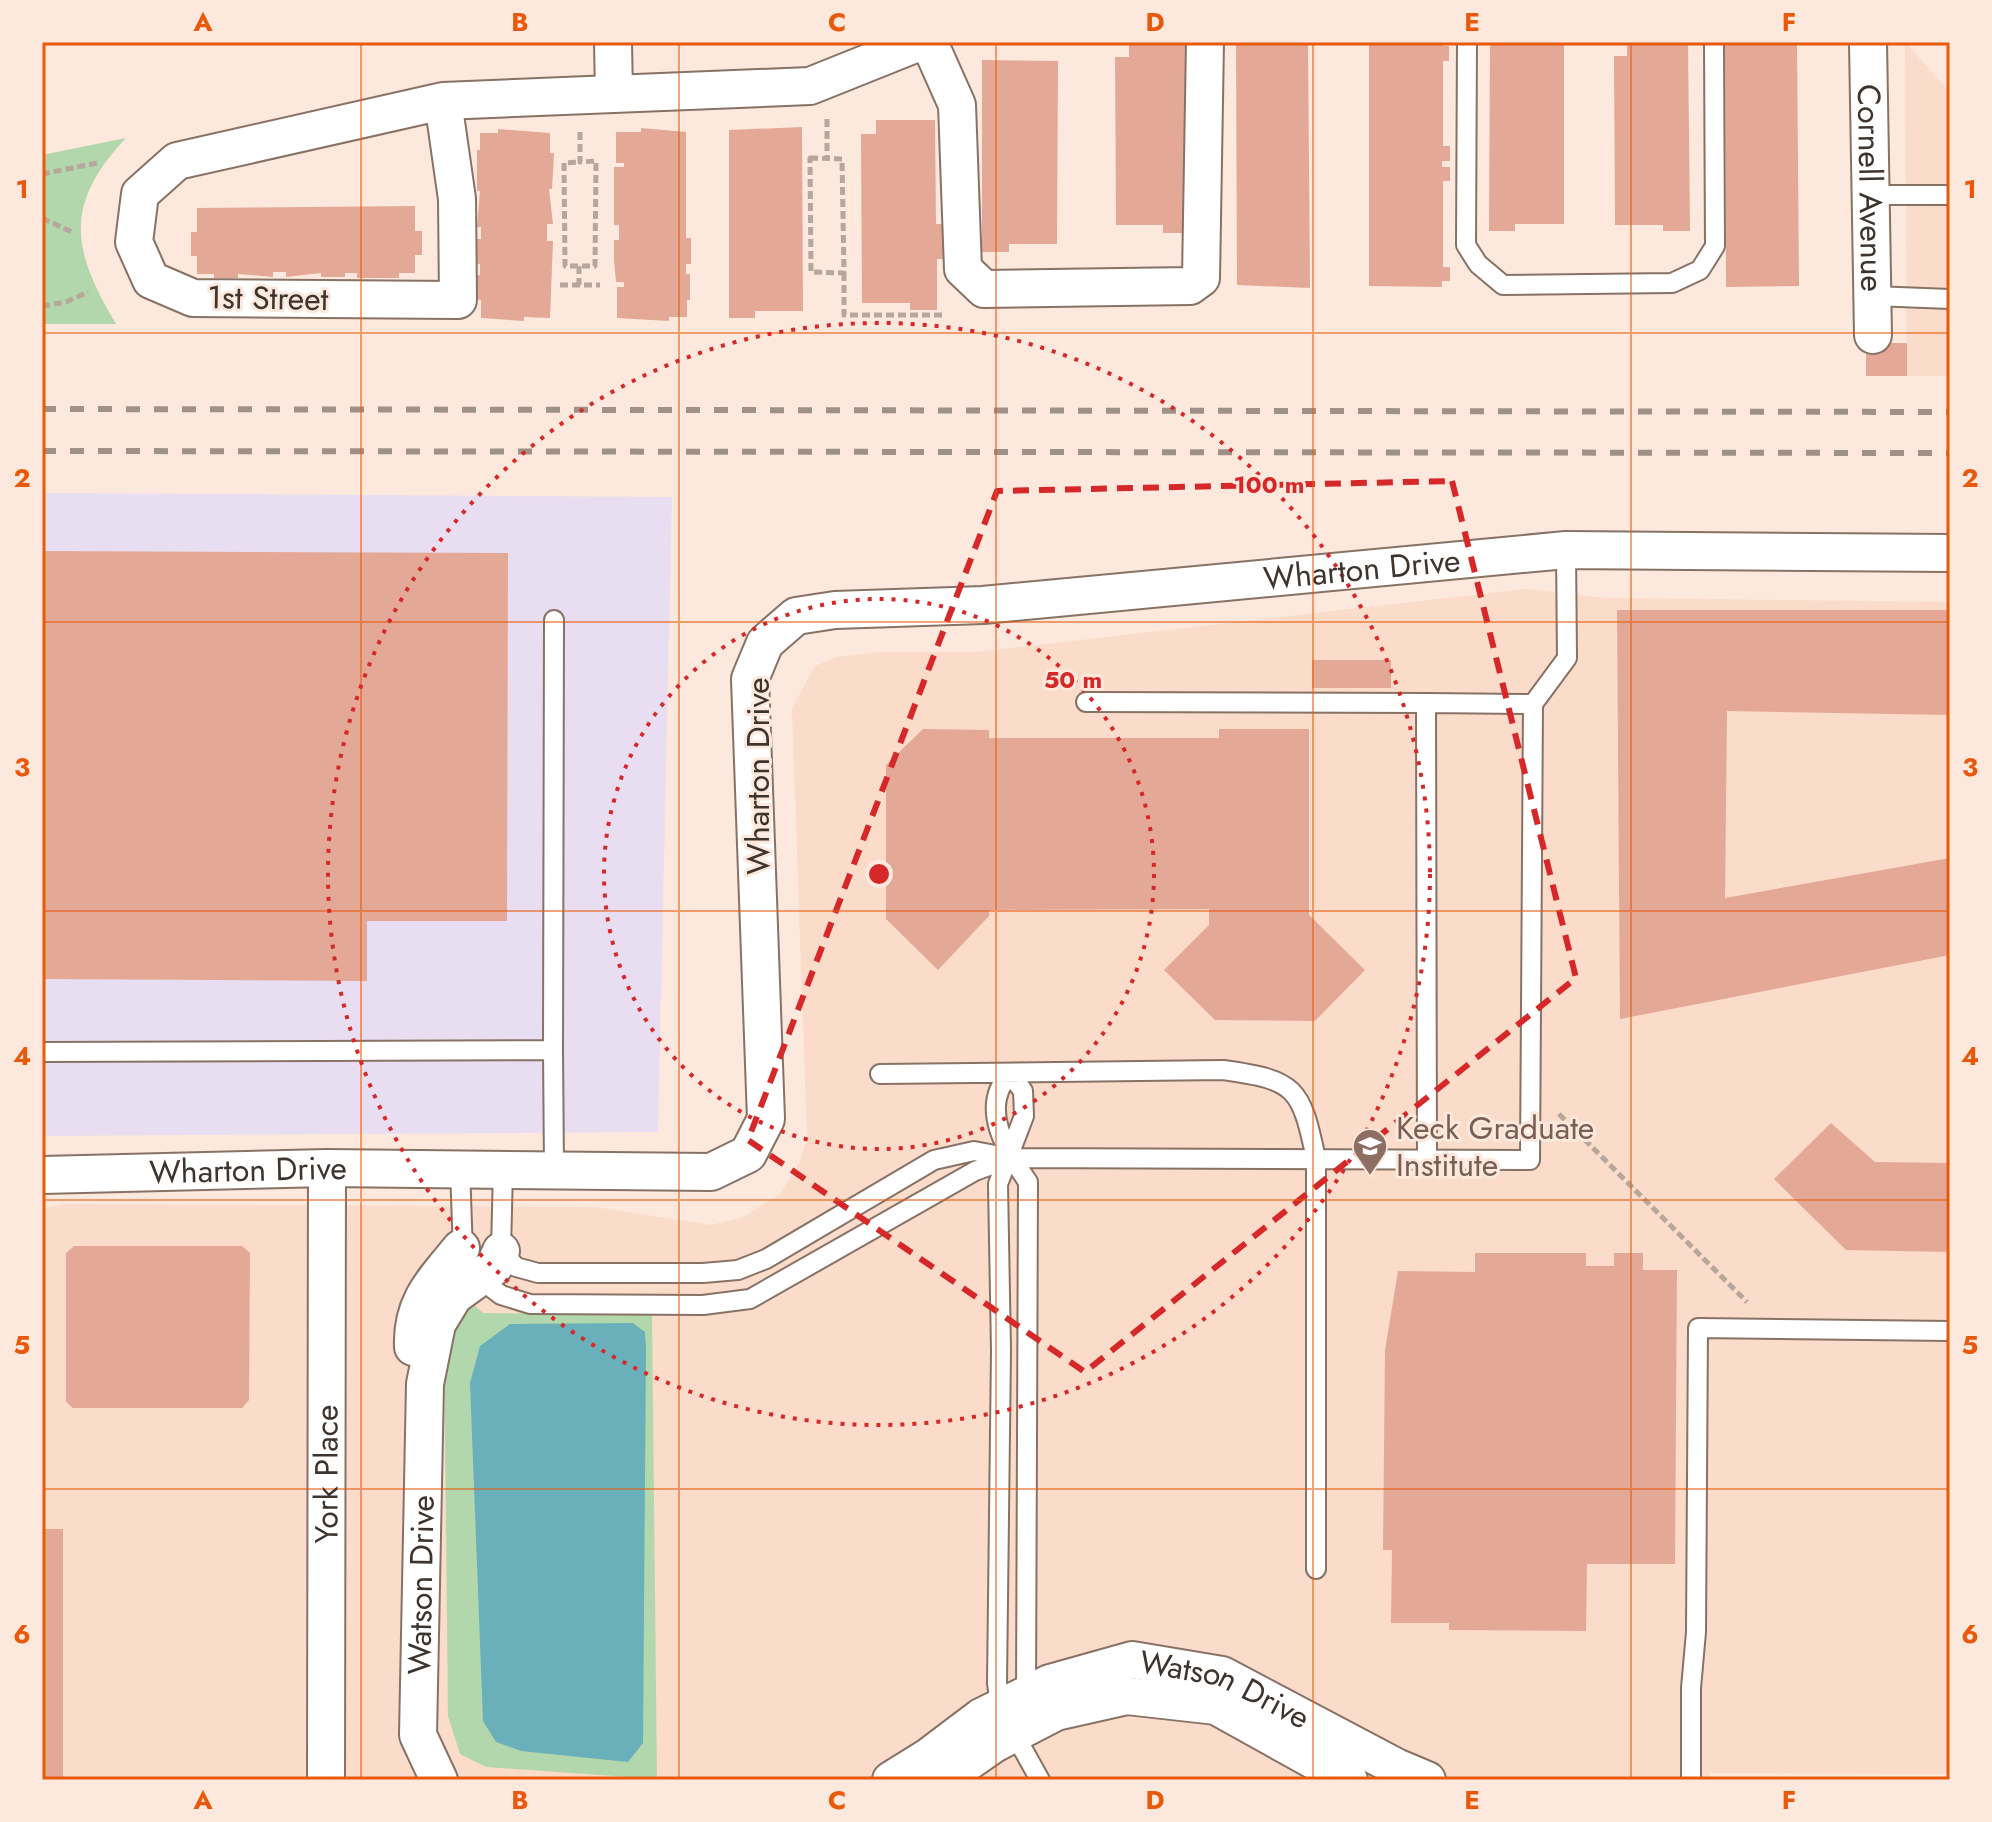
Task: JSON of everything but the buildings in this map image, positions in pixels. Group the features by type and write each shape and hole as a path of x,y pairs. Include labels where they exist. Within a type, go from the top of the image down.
{"street":[{"path":"613,42 614,93"},
{"name":"1st Street","path":"443,101 457,199 458,300 193,298 151,280 134,242 140,194 177,161 443,101 810,86 920,42"},
{"path":"929,42 957,105 963,269 984,289 1190,286 1201,278 1205,42"},
{"name":"Cornell Avenue","path":"1868,42 1873,335"},
{"name":"Wharton Drive","path":"42,1175 327,1168 711,1172 748,1154 766,1119 750,679 765,643 796,616 835,610 983,605 1566,550 1950,553"},
{"name":"York Place","path":"326,1780 327,1168"},
{"name":"Watson Drive","path":"425,1384 413,1354 412,1322 426,1291 461,1248"},
{"name":"Watson Drive","path":"439,1780 418,1735 425,1384 437,1324 454,1296 479,1281 494,1267 501,1251"},
{"name":"Watson Drive","path":"942,1780 1013,1712 1050,1683 1132,1660 1222,1675 1404,1776"},
{"name":"Watson Drive","path":"891,1780 1013,1712 1056,1712 1127,1696 1216,1706 1349,1780"}],"lane":[{"path":"1467,42 1466,245 1478,264 1503,285 1672,283 1700,270 1715,246 1714,42"},
{"path":"1872,195 1950,195"},
{"path":"1873,296 1950,299"},
{"path":"503,1169 501,1251 516,1267 538,1273 654,1274 738,1270 766,1259 934,1160 974,1151 1011,1158 1530,1160 1533,704 1567,658 1566,550"},
{"path":"554,620 554,1169"},
{"path":"1086,702 1533,704"},
{"path":"1426,703 1427,1160"},
{"path":"42,1052 553,1050"},
{"path":"880,1074 1223,1070 1267,1077 1288,1087 1300,1101 1316,1159 1316,1569"},
{"path":"1010,1074 1023,1091 1024,1105 1021,1128 998,1184 1013,1712 1040,1780"},
{"path":"1010,1074 998,1091 996,1117 1011,1158 1028,1182 1013,1712"},
{"path":"460,1168 461,1248 479,1281 501,1295 530,1304 703,1305 750,1299 975,1171 1011,1158"},
{"path":"1691,1780 1691,1688 1696,1632 1698,1328 1950,1331"}],"path":[{"path":"827,113 827,158"},
{"path":"580,119 580,162"},
{"path":"844,273 811,272 810,158 842,159 844,273 844,315 942,315"},
{"path":"596,161 595,266 565,266 564,163 580,162 596,161"},
{"path":"42,174 97,163"},
{"path":"42,218 74,233"},
{"path":"579,266 579,285"},
{"path":"560,285 600,285"},
{"path":"42,306 66,302 88,292"},
{"path":"1532,1094 1626,1178 1773,1329"}],"highlighted area":[{"path":"1452,481 1576,978 1085,1372 748,1140 997,491"}],"shaded area":[{"path":"1905,42 1950,92 1950,376 1907,376"},
{"path":"42,493 672,497 658,1132 42,1136"},
{"name":"Keck Graduate Institute","path":"1526,589 1607,598 1950,602 1950,1774 1710,1773 1710,1780 42,1780 42,1209 65,1204 595,1207 711,1225 744,1217 781,1193 800,1162 807,1139 792,708 815,666 838,657 880,652 976,652"}],"green space":[{"path":"126,138 92,185 81,228 90,273 116,324 42,324 42,155"},
{"path":"473,1304 483,1313 652,1314 657,1779 486,1767 460,1754 448,1716 444,1342 453,1314"}],"water":[{"path":"633,1323 645,1332 646,1348 643,1743 628,1762 521,1751 496,1742 483,1721 470,1383 480,1346 510,1324"}],"railway":[{"path":"42,409 1950,412"},
{"path":"42,451 1950,453"}],"place":[{"name":"Keck Graduate Institute","path":"1370,1177"}]}
